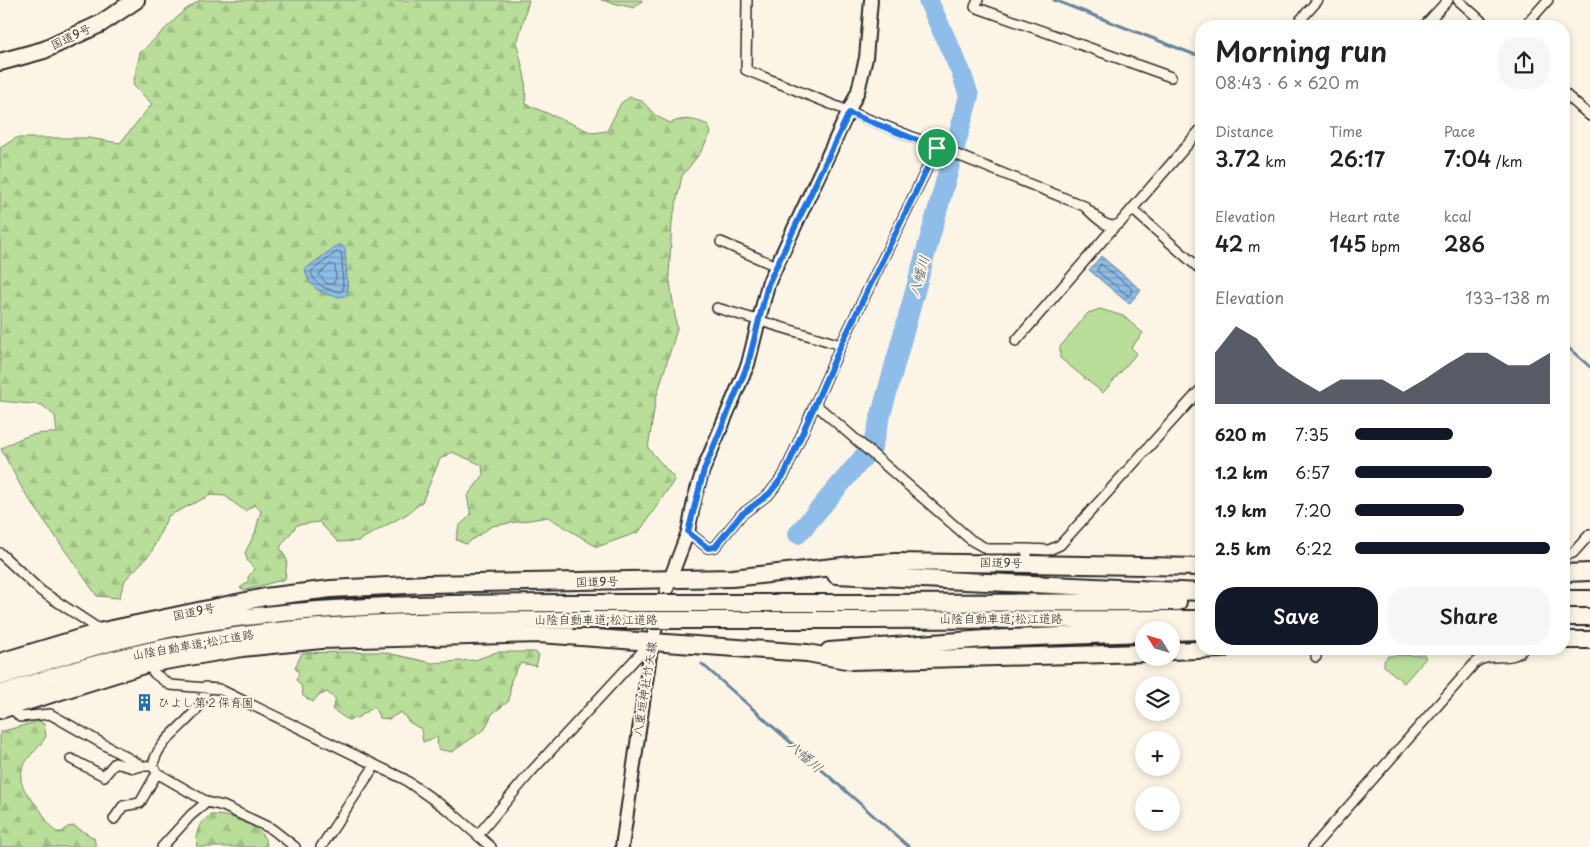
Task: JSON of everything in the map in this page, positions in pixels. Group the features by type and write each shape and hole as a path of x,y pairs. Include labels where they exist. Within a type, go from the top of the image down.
{"highway":[{"name":"国道9号","path":"0,62 44,50 100,24 136,0"},
{"name":"国道9号","path":"1,659 102,631 265,597 331,589 732,578 896,562 1027,556 1195,567"},
{"path":"1570,573 1590,572"},
{"path":"773,573 948,579 1195,592"},
{"path":"1570,599 1590,599"},
{"name":"山陰自動車道;松江道路","path":"0,677 107,643 222,620 279,613 396,605 1195,601"},
{"path":"1570,617 1590,617"},
{"name":"山陰自動車道;松江道路","path":"3,703 113,659 222,638 307,628 398,623 573,620 1195,619"},
{"path":"1180,632 1195,631"},
{"path":"807,652 985,639 1135,633"},
{"path":"3,703 147,664 242,648 386,637 539,634 807,652 852,661 1135,653"},
{"path":"1570,640 1590,640"},
{"path":"1180,651 1195,650"}],"main road":[{"name":"八重垣神社竹矢線","path":"622,847 652,641 670,579 688,532 704,470 748,364 768,284 858,91 866,58 871,0"}],"street":[{"path":"747,0 746,70 1084,206 1108,226 1114,227"},
{"path":"978,0 975,7 1171,77"},
{"path":"1300,20 1318,0"},
{"path":"1430,20 1448,0"},
{"path":"1458,0 1480,20"},
{"path":"1530,20 1548,0"},
{"path":"1570,98 1590,116"},
{"path":"1016,341 1195,136"},
{"path":"688,532 708,548 715,547 741,515 769,494 784,475 841,345 937,148"},
{"path":"1132,209 1195,265"},
{"path":"721,242 776,266"},
{"path":"717,308 758,318 841,345"},
{"path":"814,404 971,540 987,549 1027,556 1050,550 1060,545 1195,396"},
{"path":"1570,554 1590,534"},
{"path":"0,553 40,591 102,631"},
{"path":"478,835 530,773 652,641"},
{"path":"1316,846 1475,663 1486,657 1507,655"},
{"path":"147,664 155,674 170,685 219,688 404,778 426,792 491,847"},
{"path":"114,819 123,806 140,803 155,769 158,750 203,702 206,687"},
{"path":"3,703 20,718 50,714 142,766 155,769 207,802 222,806 272,829 289,845"},
{"path":"71,759 104,776 115,763 134,768 142,766"},
{"path":"320,847 375,765"},
{"path":"162,847 191,815 207,802"}],"green space":[{"path":"200,0 529,0 517,44 525,78 526,104 593,133 607,131 621,103 630,97 641,100 656,116 670,123 689,120 708,125 711,133 700,153 682,176 672,222 669,275 677,329 656,398 648,448 675,479 639,532 597,547 548,517 492,526 466,544 456,540 459,526 471,515 467,496 483,476 482,465 452,452 440,459 422,502 407,514 358,541 338,542 319,522 297,525 280,547 287,560 285,579 246,590 240,588 248,582 248,577 255,569 248,562 245,553 255,533 261,511 254,505 245,511 225,496 211,495 168,516 151,553 125,580 119,598 97,596 23,490 1,449 27,436 57,433 55,416 42,405 0,401 0,148 16,138 88,138 120,143 152,104 133,85 140,53 185,10"},
{"path":"601,0 642,0 642,1 634,8"},
{"path":"1100,309 1123,316 1143,333 1131,348 1137,353 1103,393 1060,358 1060,347 1088,313"},
{"path":"383,652 432,663 475,660 497,652 535,652 539,655 536,666 520,663 511,680 509,701 492,714 485,729 452,752 438,749 437,737 423,742 421,729 409,722 401,712 389,719 380,718 374,707 357,718 348,720 332,709 336,700 327,692 318,696 313,702 303,696 301,685 296,680 299,673 295,668 302,653"},
{"path":"1424,655 1426,658 1404,683 1384,666 1384,661 1388,656"},
{"path":"39,721 44,724 46,736 23,767 21,780 25,791 56,832 62,832 68,827 74,826 94,838 96,847 0,847 0,732"},
{"path":"210,815 235,818 252,826 264,837 267,844 265,847 197,847 198,829"}],"water":[{"path":"339,244 345,248 348,293 340,297 328,295 314,287 306,275 305,269"},
{"path":"1101,256 1141,290 1129,304 1089,270"}],"waterway":[{"name":"八幡川","path":"798,534 872,447 969,96 961,72 928,0"},
{"path":"1054,0 1195,54"},
{"path":"1570,349 1590,367"},
{"name":"八幡川","path":"702,664 909,847"}],"place":[{"name":"ひよし第２保育園","path":"144,703"}],"route":[{"path":"849,113 937,148 841,345 784,475 769,494 741,515 715,547 708,548 688,532 695,496 748,364 768,284 849,113"}]}
